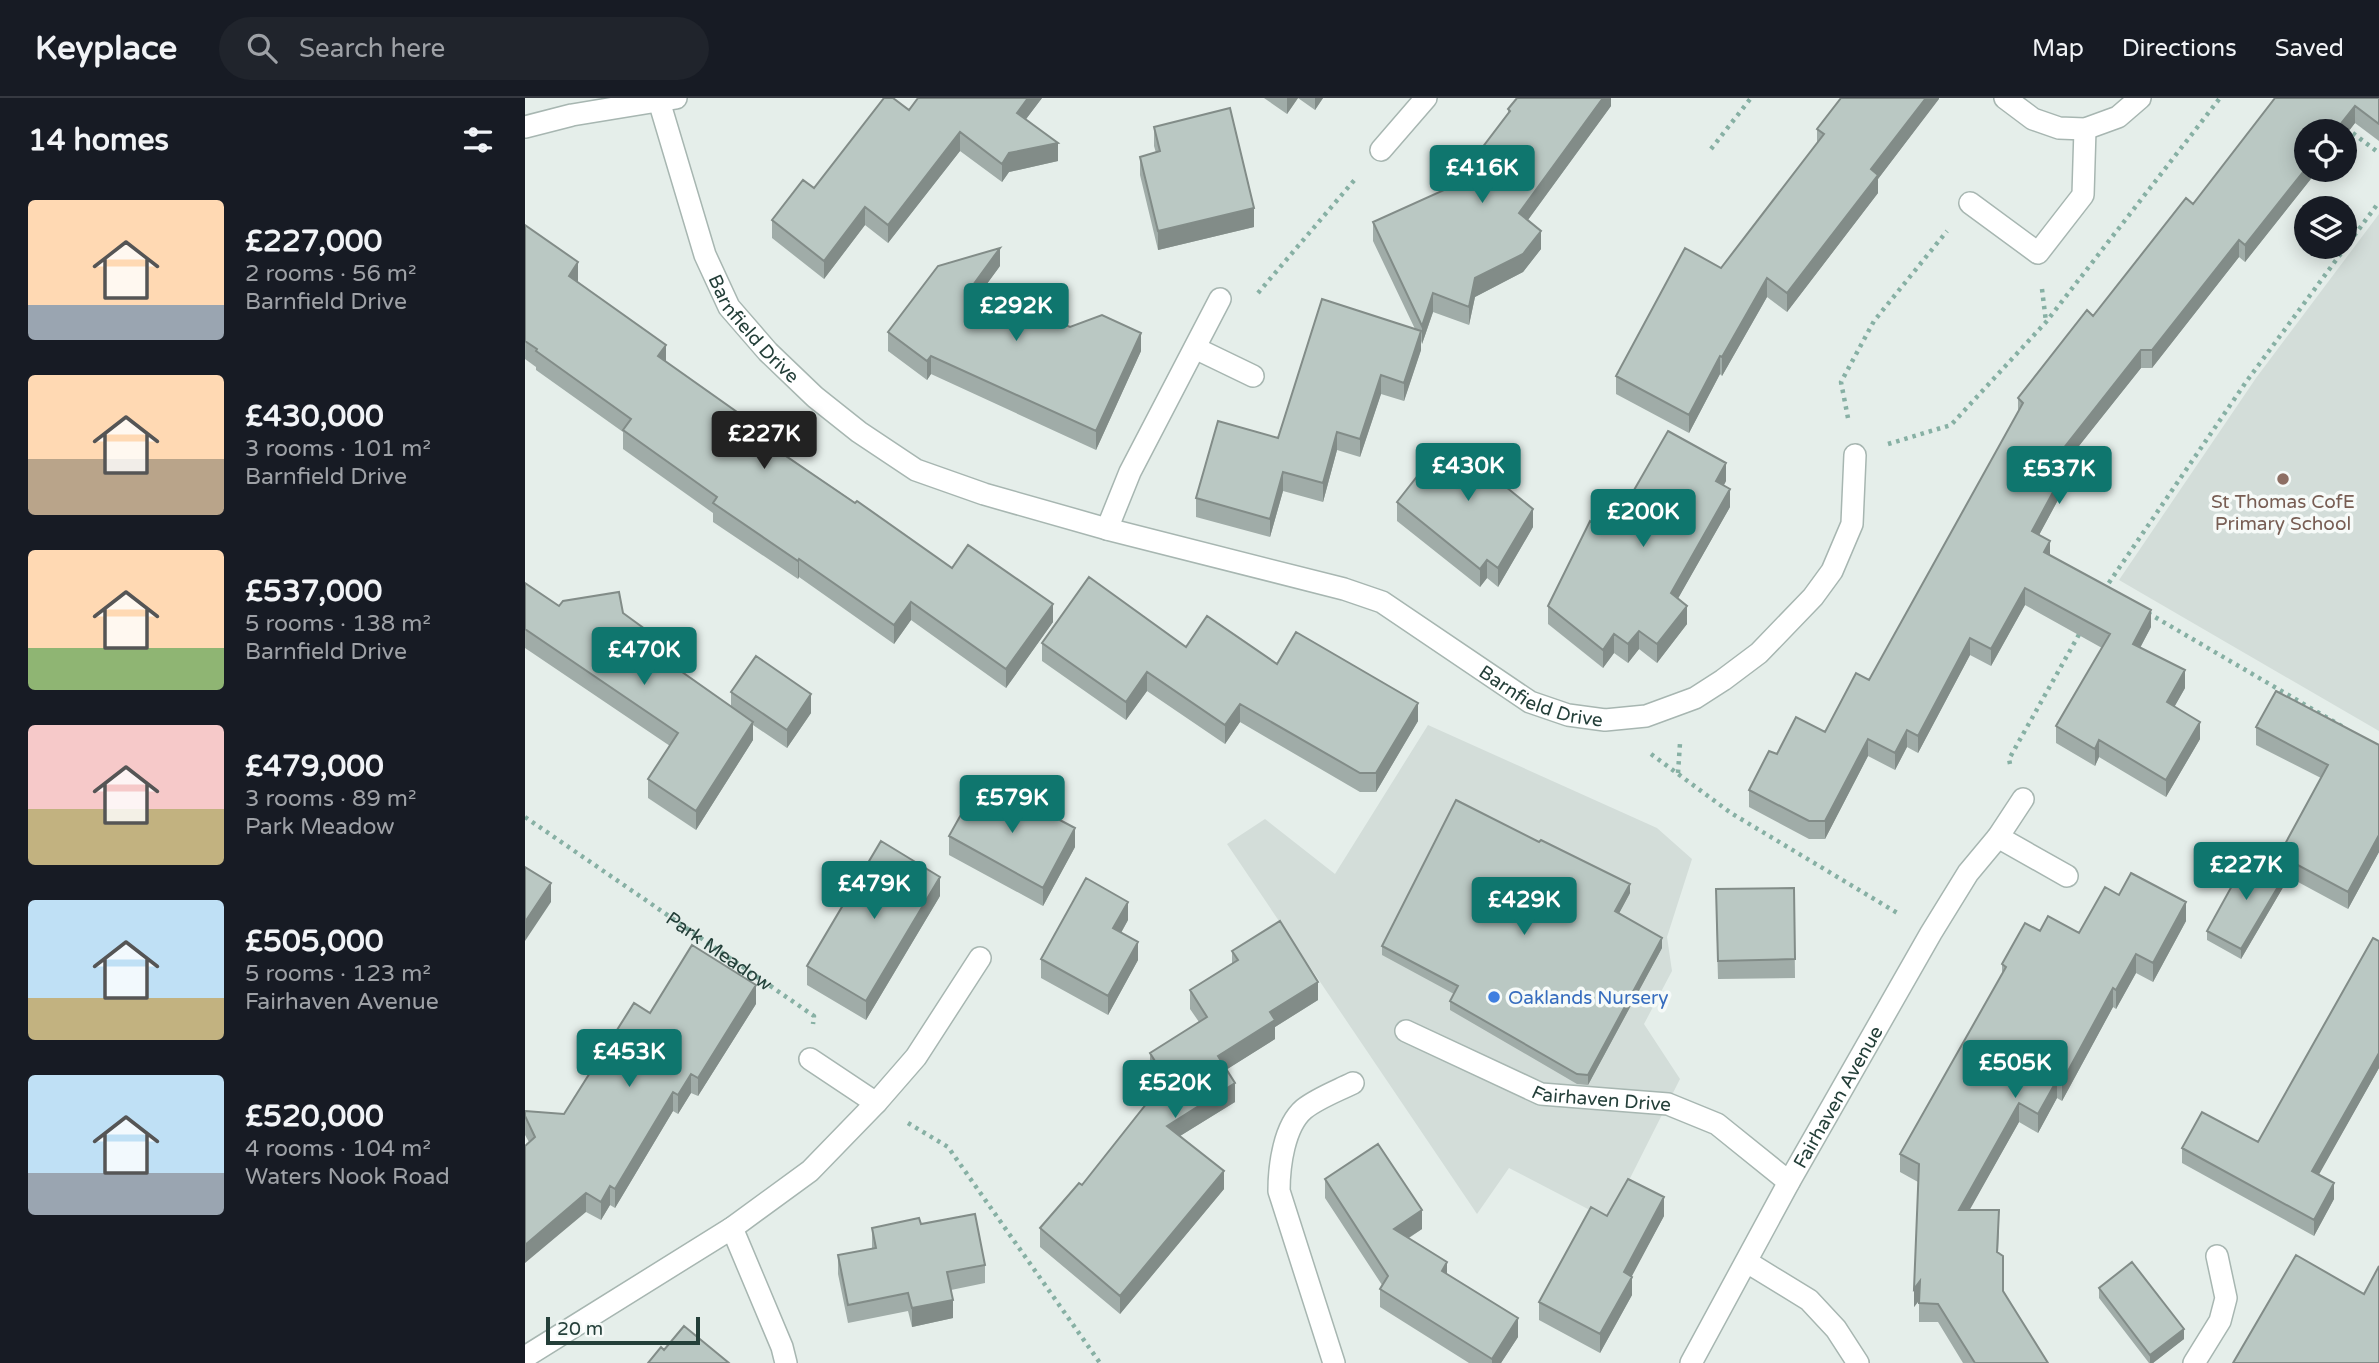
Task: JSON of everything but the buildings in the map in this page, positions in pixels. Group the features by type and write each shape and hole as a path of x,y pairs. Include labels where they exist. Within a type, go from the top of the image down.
{"street":[{"path":"1381,150 1426,98"},
{"path":"2005,98 2033,119 2059,128 2085,129 2118,117 2140,98"},
{"path":"525,127 572,115 668,100"},
{"name":"Barnfield Drive","path":"668,100 705,255 729,307 768,352 815,397 859,432 916,470 984,494 1107,529 1344,589 1382,602 1530,702 1568,715 1605,720 1646,716 1695,698 1759,653 1789,625 1832,571 1851,523 1855,455"},
{"path":"1970,203 2038,253 2083,195 2085,129"},
{"path":"1107,529 1130,472 1220,299"},
{"path":"1195,348 1253,376"},
{"name":"Fairhaven Avenue","path":"1691,1363 1789,1182 1931,933 1968,873 1998,837 2023,799"},
{"path":"1998,837 2067,876"},
{"path":"525,1357 732,1228 810,1171 916,1057 980,958"},
{"name":"Fairhaven Drive","path":"1406,1031 1541,1094 1668,1104 1717,1124 1789,1182"},
{"path":"810,1059 876,1103"},
{"path":"1334,1363 1279,1191 1279,1169 1293,1121 1305,1108 1353,1083"},
{"path":"732,1228 782,1347 786,1363"},
{"path":"2194,1363 2220,1321 2223,1309 2225,1298 2217,1255"},
{"path":"1747,1262 1808,1300 1836,1329 1858,1363"}],"path":[{"path":"1711,149 1751,98"},
{"path":"1970,203 1874,320 1841,382 1855,455 1951,425 2046,322 2220,98"},
{"path":"2357,136 2379,153"},
{"path":"1220,299 1257,295 1381,150"},
{"path":"2099,599 2246,382 2379,202"},
{"path":"2105,588 2117,595"},
{"path":"2141,609 2343,727"},
{"path":"2023,799 2009,759 2086,622"},
{"path":"1605,720 1731,813 1931,933"},
{"name":"Park Meadow","path":"525,817 814,1016 810,1059"},
{"path":"876,1103 948,1147 1100,1363"}],"shaded area":[{"name":"St Thomas CofE Primary School","path":"2379,214 2379,731 2119,580 2256,378 2345,259 2357,259 2357,243"},
{"name":"Oaklands Nursery","path":"1428,725 1657,828 1692,859 1667,937 1672,971 1644,1024 1680,1079 1609,1220 1509,1168 1477,1214 1227,844 1265,819 1335,874"}],"place":[{"name":"St Thomas CofE Primary School","path":"2283,479"},
{"name":"Oaklands Nursery","path":"1494,997"}]}
